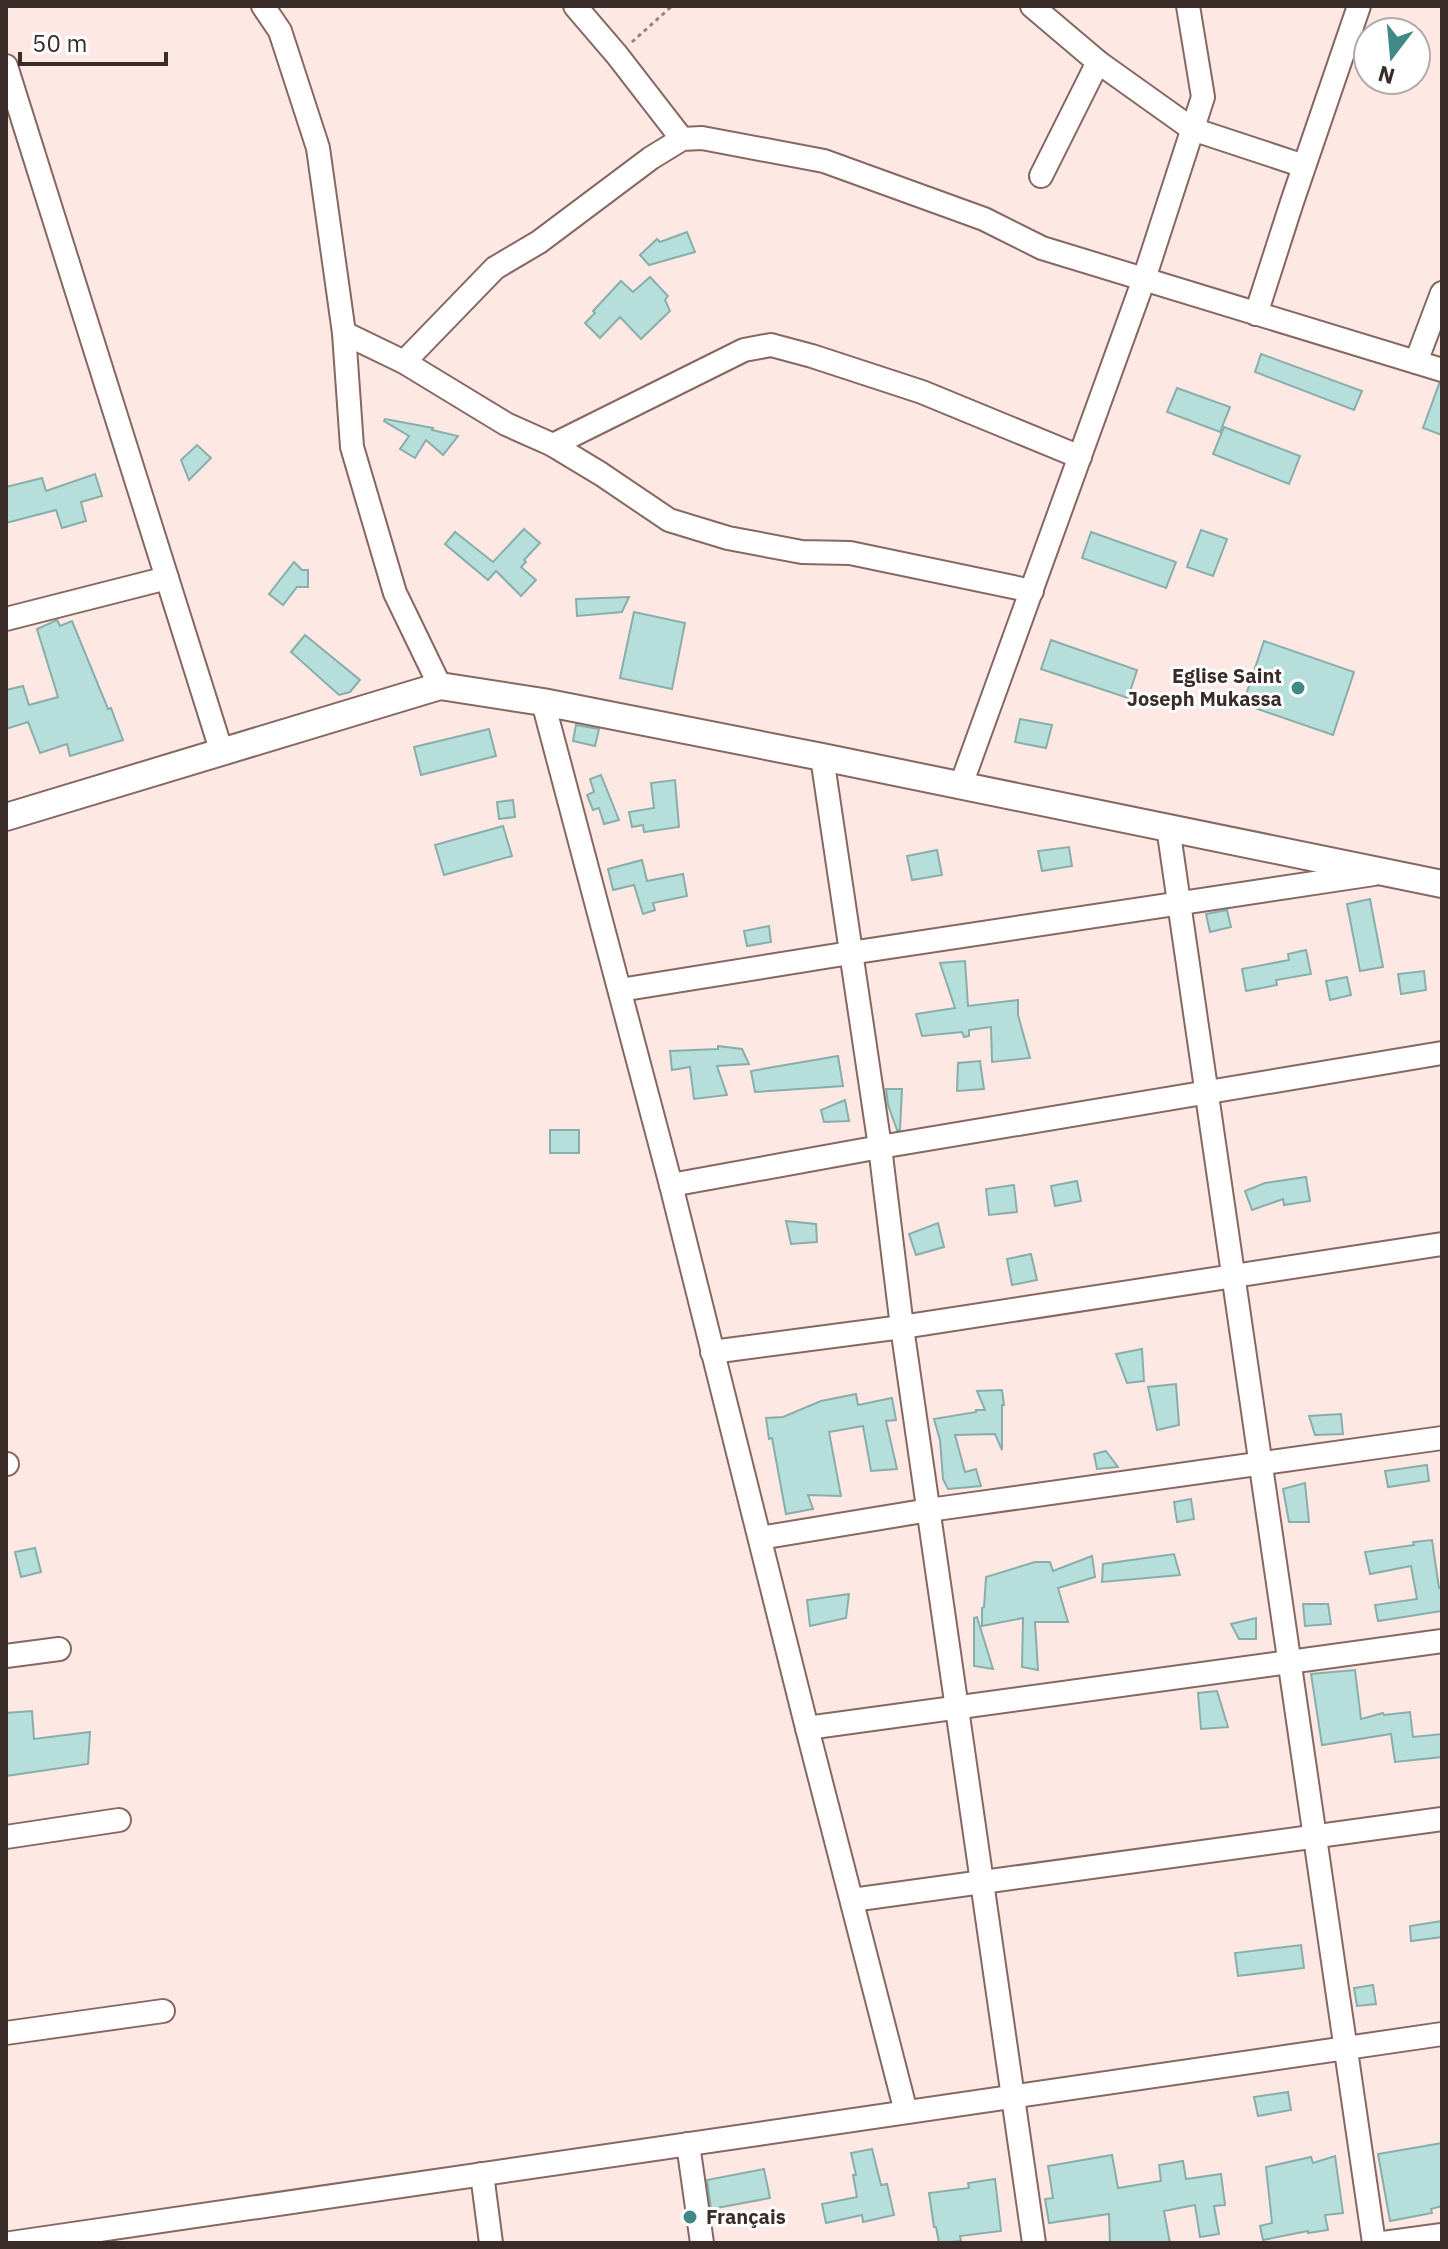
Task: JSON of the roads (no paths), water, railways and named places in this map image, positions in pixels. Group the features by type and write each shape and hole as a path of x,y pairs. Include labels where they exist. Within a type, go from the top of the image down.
{"street":[{"path":"263,6 280,31 318,148 344,333 352,447 395,593 440,686"},
{"path":"575,6 682,139"},
{"path":"1032,6 1098,62 1192,129 1304,166"},
{"path":"961,785 1144,279 1203,97 1188,6"},
{"path":"1256,314 1359,6"},
{"path":"1041,176 1098,62"},
{"path":"6,66 15,127 167,578 222,753"},
{"path":"404,362 495,268 539,242 651,158 682,139 702,138 824,161 984,219 1042,248 1442,370"},
{"path":"1416,362 1442,293"},
{"path":"344,333 404,362 506,424 553,445 669,520 757,544 802,552 850,553 1032,591"},
{"path":"553,445 744,350 771,345 922,392 1080,457"},
{"path":"6,619 167,578"},
{"path":"6,817 440,686 543,702 822,757 1442,884"},
{"path":"543,702 671,1185 906,2112"},
{"path":"822,757 1034,2243"},
{"path":"1168,827 1374,2243"},
{"path":"620,990 1387,872"},
{"path":"671,1185 1442,1053"},
{"path":"712,1352 902,1327 1442,1244"},
{"path":"760,1538 929,1510 1442,1438"},
{"path":"807,1728 1442,1641"},
{"path":"6,1656 59,1649"},
{"path":"852,1900 1442,1819"},
{"path":"6,1837 119,1820"},
{"path":"6,2033 163,2011"},
{"path":"11,2243 1442,2034"},
{"path":"688,2144 702,2243"},
{"path":"482,2174 491,2243"},
{"path":"1383,2243 1442,2235"}],"place":[{"name":"Eglise Saint Joseph Mukassa","path":"1298,688"},
{"name":"Français","path":"690,2217"}]}
